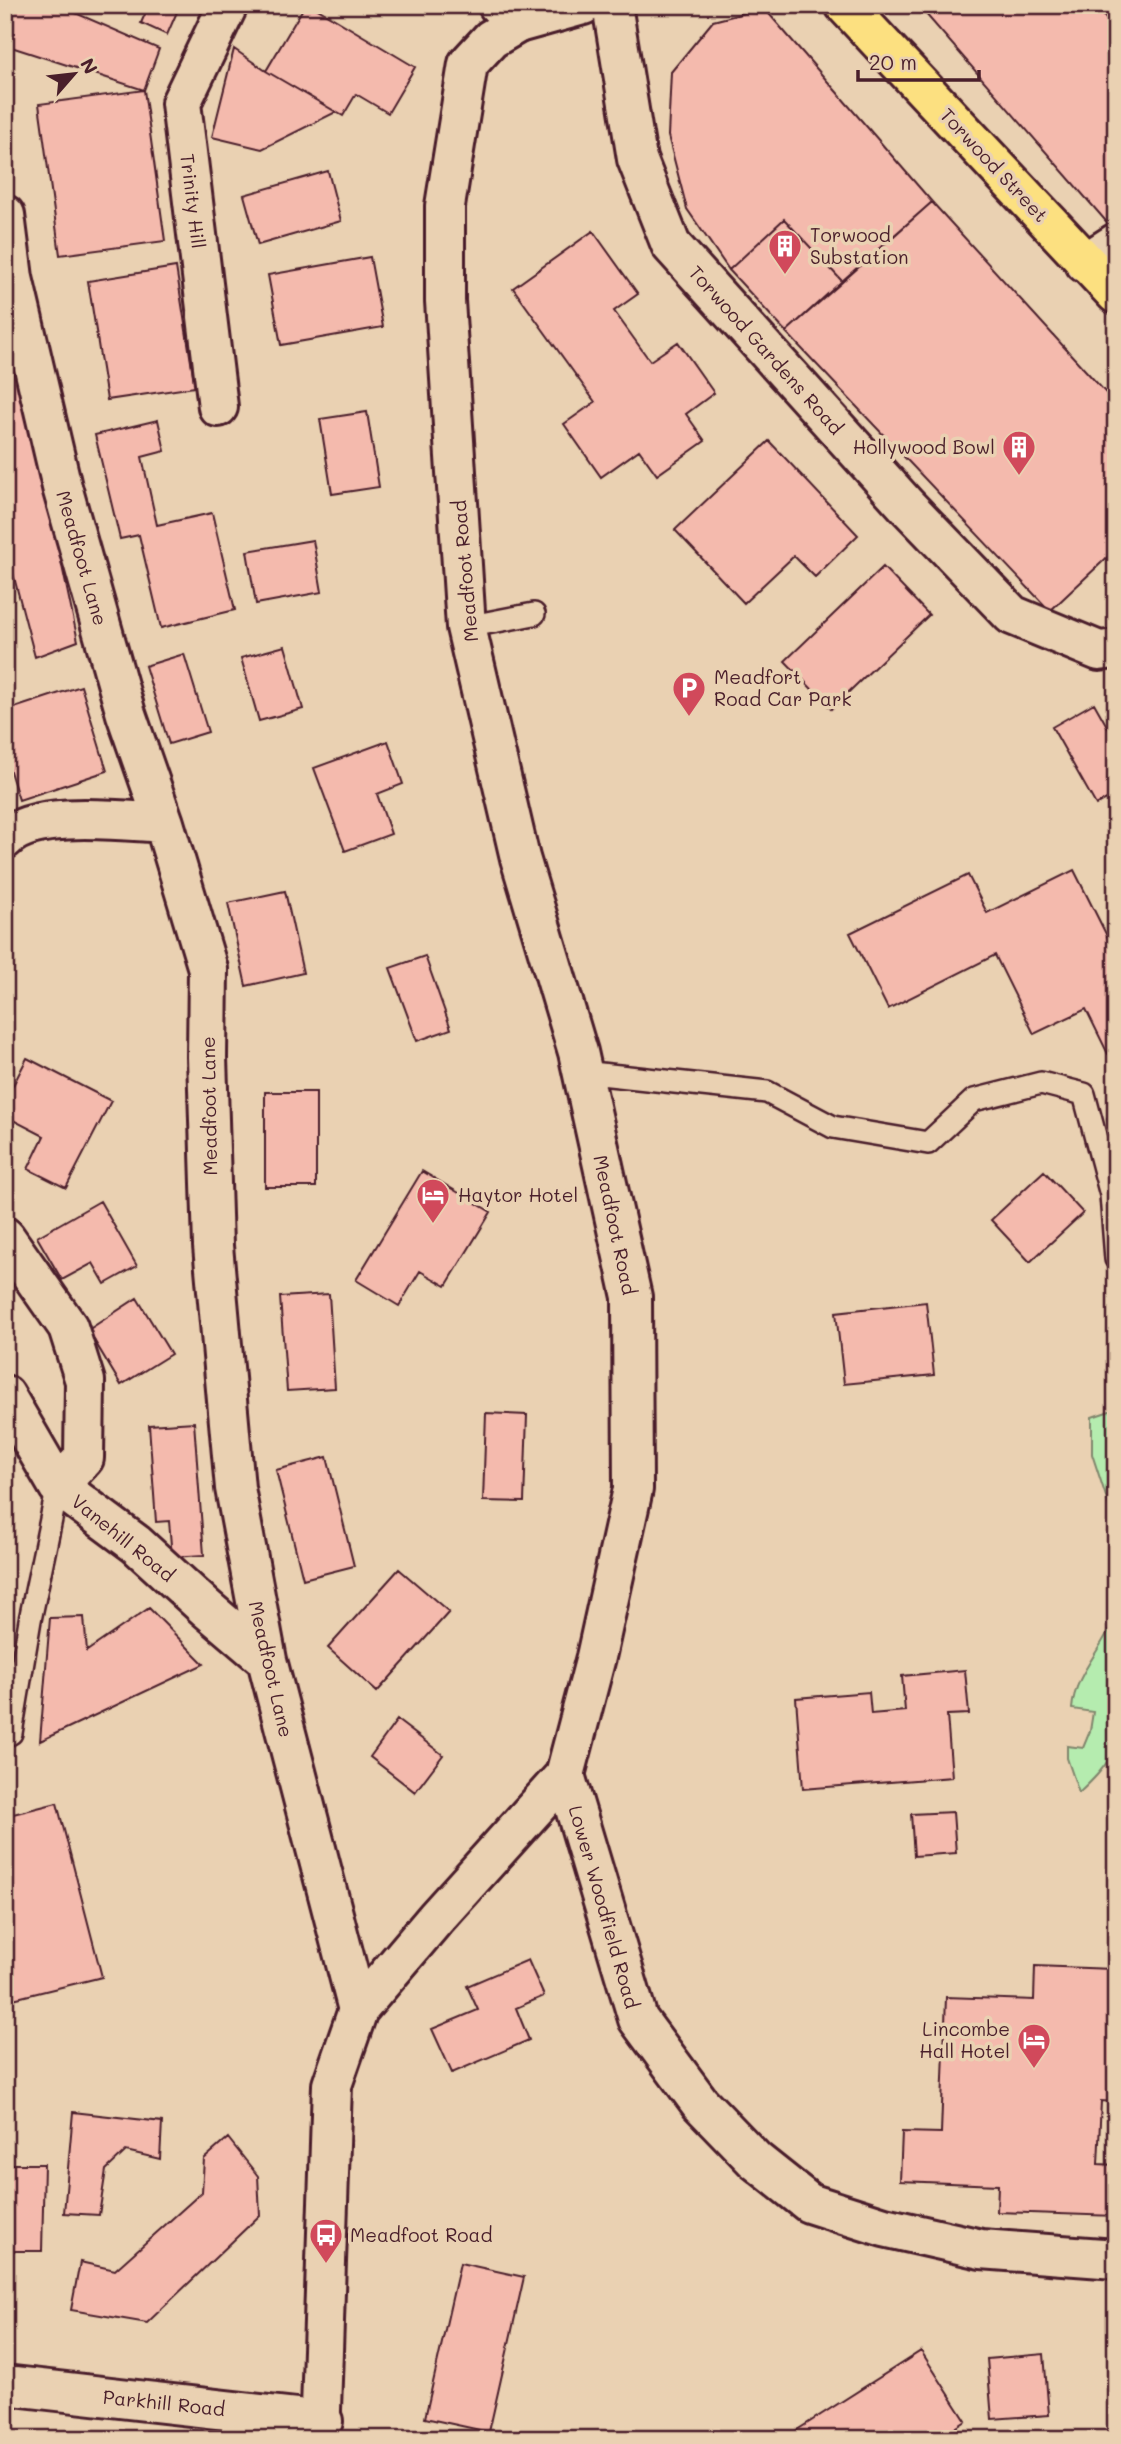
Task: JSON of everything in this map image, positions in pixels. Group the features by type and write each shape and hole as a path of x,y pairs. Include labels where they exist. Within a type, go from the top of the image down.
{"main road":[{"name":"Torwood Street","path":"845,5 1100,253 1116,293"}],"street":[{"name":"Trinity Hill","path":"218,407 181,103 228,5"},
{"path":"508,14 583,5"},
{"name":"Torwood Gardens Road","path":"612,5 637,159 671,245 906,505 1012,615 1099,651 1116,649"},
{"name":"Meadfoot Road","path":"326,2432 332,2085 358,2010 565,1774 596,1657 633,1489 632,1297 582,1072 520,859 466,627 445,301 445,206 468,64 491,39 508,14"},
{"name":"Meadfoot Lane","path":"5,215 13,278 62,487 126,714 164,823 208,969 207,1057 213,1246 236,1488 267,1660 358,2010"},
{"path":"5,839 14,830 72,818 164,823"},
{"path":"5,1237 68,1327 85,1381 84,1458 58,1486"},
{"name":"Vanehill Road","path":"5,1395 58,1486 136,1544 205,1608 267,1660"},
{"name":"Lower Woodfield Road","path":"565,1774 638,2020 700,2103 755,2160 808,2203 884,2227 981,2249 1116,2259"},
{"name":"Parkhill Road","path":"5,2385 326,2432"}],"lane":[{"path":"466,627 534,614"},
{"path":"582,1072 767,1092 833,1127 928,1143 974,1100 1041,1083 1084,1094 1111,1195 1116,1259"},
{"path":"5,1736 11,1732 30,1620 58,1486"}],"green space":[{"path":"1116,1103 1116,1146 1107,1119"},
{"path":"1116,1409 1116,1527 1092,1454 1092,1417"},
{"path":"1116,1612 1116,1745 1105,1765 1079,1793 1067,1758 1067,1746 1083,1748 1090,1731 1093,1712 1072,1709 1074,1695"}],"building":[{"path":"5,5 57,5 159,49 144,90 5,45"},
{"path":"149,5 180,5 167,35 141,23"},
{"path":"305,5 311,5 415,67 388,113 356,94 343,116 266,71"},
{"path":"918,5 1094,5 1116,30 1116,222 1111,227"},
{"path":"764,8 932,202 842,281 784,219 729,270 687,209 668,136 671,72 713,21"},
{"path":"234,49 336,112 262,149 212,137"},
{"path":"144,90 165,241 60,255 39,104"},
{"path":"328,171 341,221 258,245 244,195"},
{"name":"Hollywood Bowl","path":"932,202 1116,404 1116,549 1050,611 786,332"},
{"name":"Torwood Substation","path":"784,219 842,281 786,332 729,270"},
{"path":"593,231 638,294 614,311 650,361 678,342 714,393 686,414 705,441 657,475 639,450 601,477 564,424 595,402 513,288"},
{"path":"370,257 383,327 281,345 268,275"},
{"path":"176,267 195,387 107,400 88,281"},
{"path":"5,297 78,641 35,657 5,543"},
{"path":"367,412 379,487 332,494 320,419"},
{"path":"158,420 165,451 142,457 157,525 212,513 235,610 161,628 139,535 120,539 95,435"},
{"path":"769,441 858,535 815,577 794,556 744,603 675,530"},
{"path":"313,540 322,592 256,604 247,551"},
{"path":"883,567 929,615 831,709 785,661"},
{"path":"285,646 303,709 259,721 241,658"},
{"path":"184,654 208,732 169,744 145,666"},
{"path":"81,686 107,771 19,800 5,755 5,711"},
{"path":"1094,703 1116,742 1116,794 1096,805 1052,727"},
{"path":"388,741 403,784 377,794 391,834 345,851 314,768"},
{"path":"1074,870 1116,954 1116,1050 1108,1054 1086,1009 1034,1034 995,955 888,1009 850,933 968,875 987,913"},
{"path":"285,891 303,973 246,986 228,903"},
{"path":"425,956 451,1029 417,1041 390,968"},
{"path":"27,1058 111,1101 66,1188 28,1169 44,1136 5,1116 5,1101"},
{"path":"265,1092 316,1092 316,1187 265,1187"},
{"path":"422,1171 491,1212 446,1286 420,1271 399,1306 356,1280"},
{"path":"1044,1171 1083,1213 1030,1262 991,1220"},
{"path":"100,1201 137,1266 105,1284 93,1263 62,1280 37,1237"},
{"path":"329,1294 335,1388 287,1391 280,1297"},
{"path":"137,1298 171,1354 121,1385 88,1330"},
{"path":"926,1302 934,1375 844,1384 836,1312"},
{"path":"486,1413 527,1415 524,1502 483,1501"},
{"path":"194,1422 204,1555 172,1557 169,1521 156,1522 149,1425"},
{"path":"327,1457 354,1566 303,1579 276,1470"},
{"path":"399,1569 449,1612 377,1692 328,1648"},
{"path":"149,1608 204,1664 40,1741 50,1618 84,1617 87,1651"},
{"path":"965,1670 969,1714 947,1715 952,1777 803,1789 796,1698 869,1692 871,1714 905,1711 902,1676"},
{"path":"397,1720 443,1755 415,1792 370,1757"},
{"path":"57,1803 102,1977 5,2001 5,1816"},
{"path":"953,1812 956,1853 914,1856 911,1814"},
{"path":"528,1960 544,1996 516,2008 529,2040 452,2073 432,2029 478,2010 467,1986"},
{"path":"1035,1966 1112,1969 1110,2017 1116,2017 1116,2102 1101,2101 1098,2164 1116,2165 1116,2216 997,2212 998,2185 900,2181 902,2132 941,2133 946,1997 1034,2000"},
{"path":"73,2112 162,2122 160,2159 126,2151 106,2170 99,2215 64,2213"},
{"path":"228,2138 258,2176 260,2215 147,2323 71,2310 80,2262 115,2270 202,2192 204,2159"},
{"path":"5,2164 44,2164 42,2251 5,2251"},
{"path":"460,2263 524,2277 489,2432 425,2418"},
{"path":"921,2351 966,2421 938,2439 787,2439 786,2437"},
{"path":"1044,2354 1049,2415 992,2419 987,2359"}],"place":[{"name":"Torwood Substation","path":"785,276"},
{"name":"Hollywood Bowl","path":"1019,477"},
{"name":"Meadfort Road Car Park","path":"689,718"},
{"name":"Haytor Hotel","path":"433,1225"},
{"name":"Lincombe Hall Hotel","path":"1034,2070"},
{"name":"Meadfoot Road","path":"326,2265"}]}
